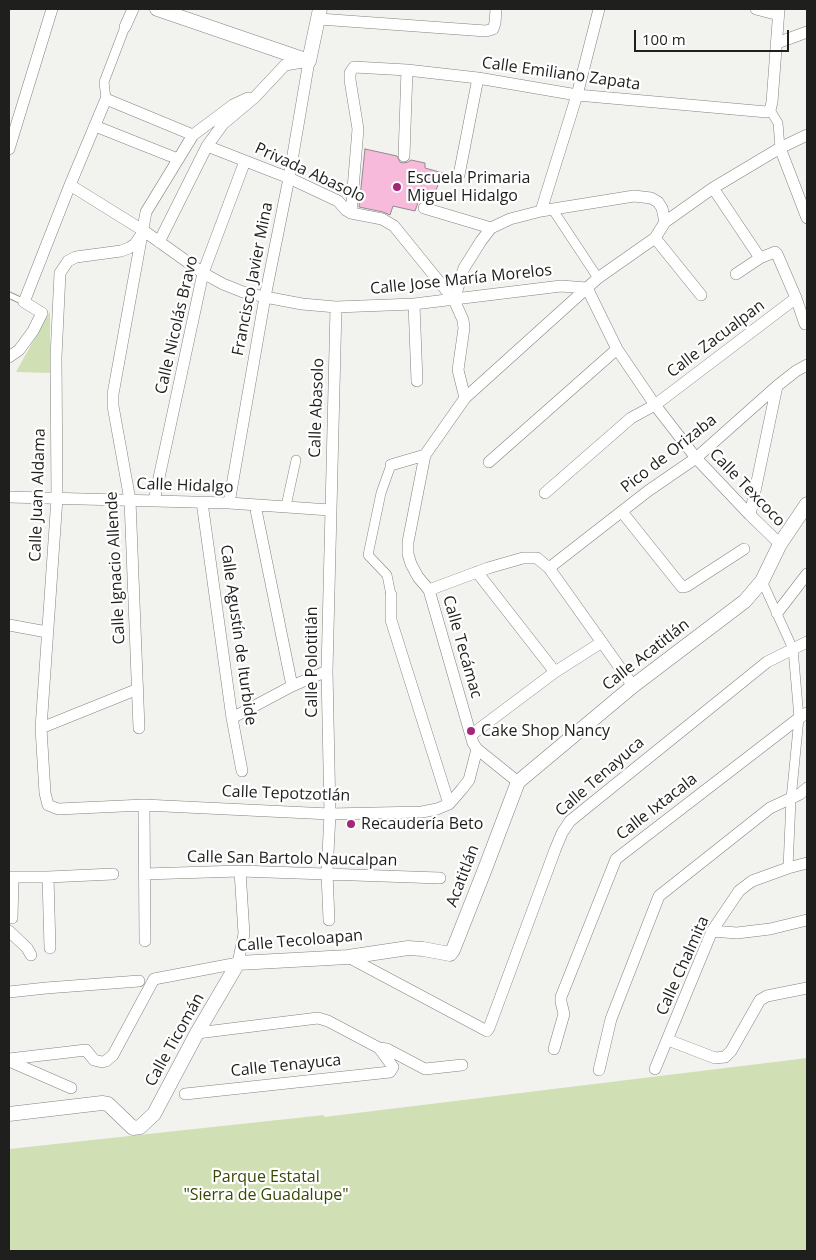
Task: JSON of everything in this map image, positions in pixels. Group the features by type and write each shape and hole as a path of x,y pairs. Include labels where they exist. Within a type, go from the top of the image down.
{"street":[{"path":"9,149 52,9"},
{"path":"9,357 19,350 33,332 42,313 24,302 106,99 104,82 133,9"},
{"path":"157,9 309,61"},
{"path":"309,61 320,14 486,31 493,29 496,9"},
{"path":"547,211 599,9"},
{"path":"756,9 779,12 770,110 778,123 780,148 807,218"},
{"path":"777,43 807,32"},
{"path":"159,242 207,146 222,124 254,97 285,65 309,61"},
{"name":"Francisco Javier Mina","path":"229,503 309,61"},
{"name":"Calle Emiliano Zapata","path":"351,214 358,129 350,80 350,72 354,67 406,70 478,78 577,95 761,113 770,110"},
{"path":"404,156 406,70"},
{"path":"459,175 478,78"},
{"path":"106,99 193,135 242,99 254,97"},
{"path":"95,126 178,159"},
{"name":"Calle Ignacio Allende","path":"139,728 130,500 113,394 146,212 193,135"},
{"path":"429,590 411,564 408,554 408,542 424,455 465,398 598,278 655,238 665,222 713,188 780,148 807,135"},
{"name":"Privada Abasolo","path":"207,146 289,178 338,200 351,214 382,219 388,222 454,300 464,324 458,370 465,398"},
{"name":"Calle Nicolás Bravo","path":"154,501 203,273 245,161"},
{"name":"Calle Jose María Morelos","path":"70,185 144,231 203,273 243,292 265,297 336,308 414,304 561,286 587,288"},
{"path":"713,188 760,258"},
{"path":"454,300 458,283 470,256 491,228 510,218 604,200 642,196 658,202 662,208 665,222"},
{"path":"424,208 491,228"},
{"path":"547,211 598,278"},
{"name":"Calle Juan Aldama","path":"58,809 48,805 46,800 41,728 57,498 56,357 60,273 68,261 76,257 121,251 129,248 135,244 144,231"},
{"path":"655,238 702,295"},
{"path":"736,274 760,258 771,253 777,254 806,324"},
{"name":"Calle Texcoco","path":"587,288 617,349 655,405 696,458 780,544"},
{"name":"Calle Zacualpan","path":"545,493 631,418 655,405 796,298"},
{"path":"414,304 417,381"},
{"name":"Calle Abasolo","path":"330,510 336,308"},
{"path":"488,462 617,349"},
{"name":"Pico de Orizaba","path":"549,568 696,458 777,386 807,365"},
{"path":"750,515 777,386"},
{"path":"424,455 391,465 381,493 368,555 387,575 391,595 391,620 450,804"},
{"path":"286,506 296,460"},
{"name":"Calle Hidalgo","path":"9,497 229,503 330,510"},
{"name":"Calle Agustín de Iturbide","path":"202,502 232,718 242,771"},
{"name":"Calle Acatitlán","path":"518,782 633,686 745,601 762,581 780,544 807,504"},
{"path":"255,505 292,686"},
{"name":"Calle Polotitlán","path":"329,920 327,873 330,814 326,671 330,510"},
{"path":"622,512 684,588 744,549"},
{"name":"Calle Tecámac","path":"477,749 470,735 429,590 477,572 523,558 534,557 541,560 549,568"},
{"path":"549,568 633,686"},
{"path":"477,572 555,672"},
{"path":"777,613 807,574"},
{"path":"762,581 793,649 803,715 791,799 788,868"},
{"path":"9,625 47,632"},
{"path":"470,735 555,672 602,642"},
{"name":"Calle Tenayuca","path":"348,956 487,1031 555,850 562,833 570,822 767,662 807,642"},
{"path":"232,718 292,686 326,671"},
{"path":"41,728 138,689"},
{"name":"Calle Ixtacala","path":"554,1049 564,1014 561,997 616,859 803,715"},
{"path":"450,804 469,780 477,749 518,782"},
{"name":"Acatitlán","path":"450,954 518,782"},
{"path":"598,1070 611,1019 659,896 770,808 791,799 807,788"},
{"name":"Calle Tepotzotlán","path":"58,809 144,805 330,814 422,812 450,804"},
{"path":"144,805 145,941"},
{"name":"Calle Chalmita","path":"655,1069 712,931 739,891 752,881 806,863"},
{"path":"238,963 244,934 240,871"},
{"name":"Calle San Bartolo Naucalpan","path":"144,874 240,871 440,878"},
{"path":"12,918 11,877 113,874"},
{"path":"48,877 50,948"},
{"path":"712,931 737,933 807,920"},
{"path":"9,931 27,948 31,955"},
{"name":"Calle Tecoloapan","path":"9,1060 86,1050 98,1062 106,1061 110,1058 154,979 238,963 348,956 408,948 450,954"},
{"name":"Calle Ticomán","path":"9,1114 108,1104 133,1128 145,1124 154,1114 197,1033 238,963"},
{"path":"9,992 139,981"},
{"path":"668,1040 715,1058 725,1057 729,1055 760,1000 767,996 807,988"},
{"path":"197,1033 318,1018 328,1021 380,1048 387,1049 425,1068 462,1065"},
{"name":"Calle Tenayuca","path":"185,1094 390,1072 393,1066 380,1048"},
{"path":"9,1060 71,1088"}],"lane":[{"path":"9,296 24,302"}],"green space":[{"path":"50,311 50,373 16,372"},
{"name":"Parque Estatal \"Sierra de Guadalupe\"","path":"807,1058 807,1251 9,1251 9,1149 324,1115 324,1117"}],"building":[{"name":"Escuela Primaria Miguel Hidalgo","path":"365,149 397,156 400,162 403,163 411,160 425,163 425,168 443,173 431,202 419,200 415,211 393,206 390,215 359,207"}],"place":[{"name":"Escuela Primaria Miguel Hidalgo","path":"397,187"},
{"name":"Cake Shop Nancy","path":"471,731"},
{"name":"Recaudería Beto","path":"351,824"}]}
